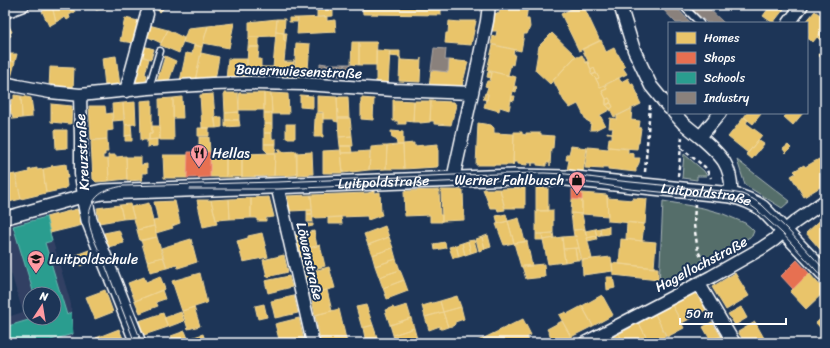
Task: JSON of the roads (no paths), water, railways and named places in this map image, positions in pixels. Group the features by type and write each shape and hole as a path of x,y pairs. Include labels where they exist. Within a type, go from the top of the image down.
{"street":[{"path":"5,12 23,5"},
{"path":"453,179 489,5"},
{"path":"620,5 634,50 651,86 668,107"},
{"path":"790,22 802,5"},
{"path":"126,91 147,14"},
{"name":"Bauernwiesenstraße","path":"5,83 50,92 80,95 149,88 251,83 304,84 472,93"},
{"name":"Kreuzstraße","path":"80,95 81,174 89,220 138,343"},
{"path":"675,114 683,123 716,150 729,171 731,188"},
{"path":"700,137 719,114"},
{"name":"Luitpoldstraße","path":"5,218 102,192 514,177 566,178 731,188 743,198 762,208 825,274"},
{"name":"Löwenstraße","path":"278,185 313,343"},
{"name":"Hagellochstraße","path":"585,343 699,284 762,248 785,231 794,222 825,201"},
{"path":"699,284 734,343"}],"lane":[{"path":"682,5 699,22"},
{"path":"149,88 160,52"}],"tram line":[{"path":"135,343 104,262 93,238 89,222 90,209 96,198 108,190 123,186 544,173 566,174 731,192 742,194 762,205 787,229 825,270"},
{"path":"190,189 278,189 490,180 545,180 571,181 630,189 730,199 742,201 757,210 782,233 825,280"},
{"path":"131,315 142,343"}],"place":[{"name":"Hellas","path":"199,168"},
{"name":"Werner Fahlbusch","path":"577,195"},
{"name":"Luitpoldschule","path":"36,274"}]}
